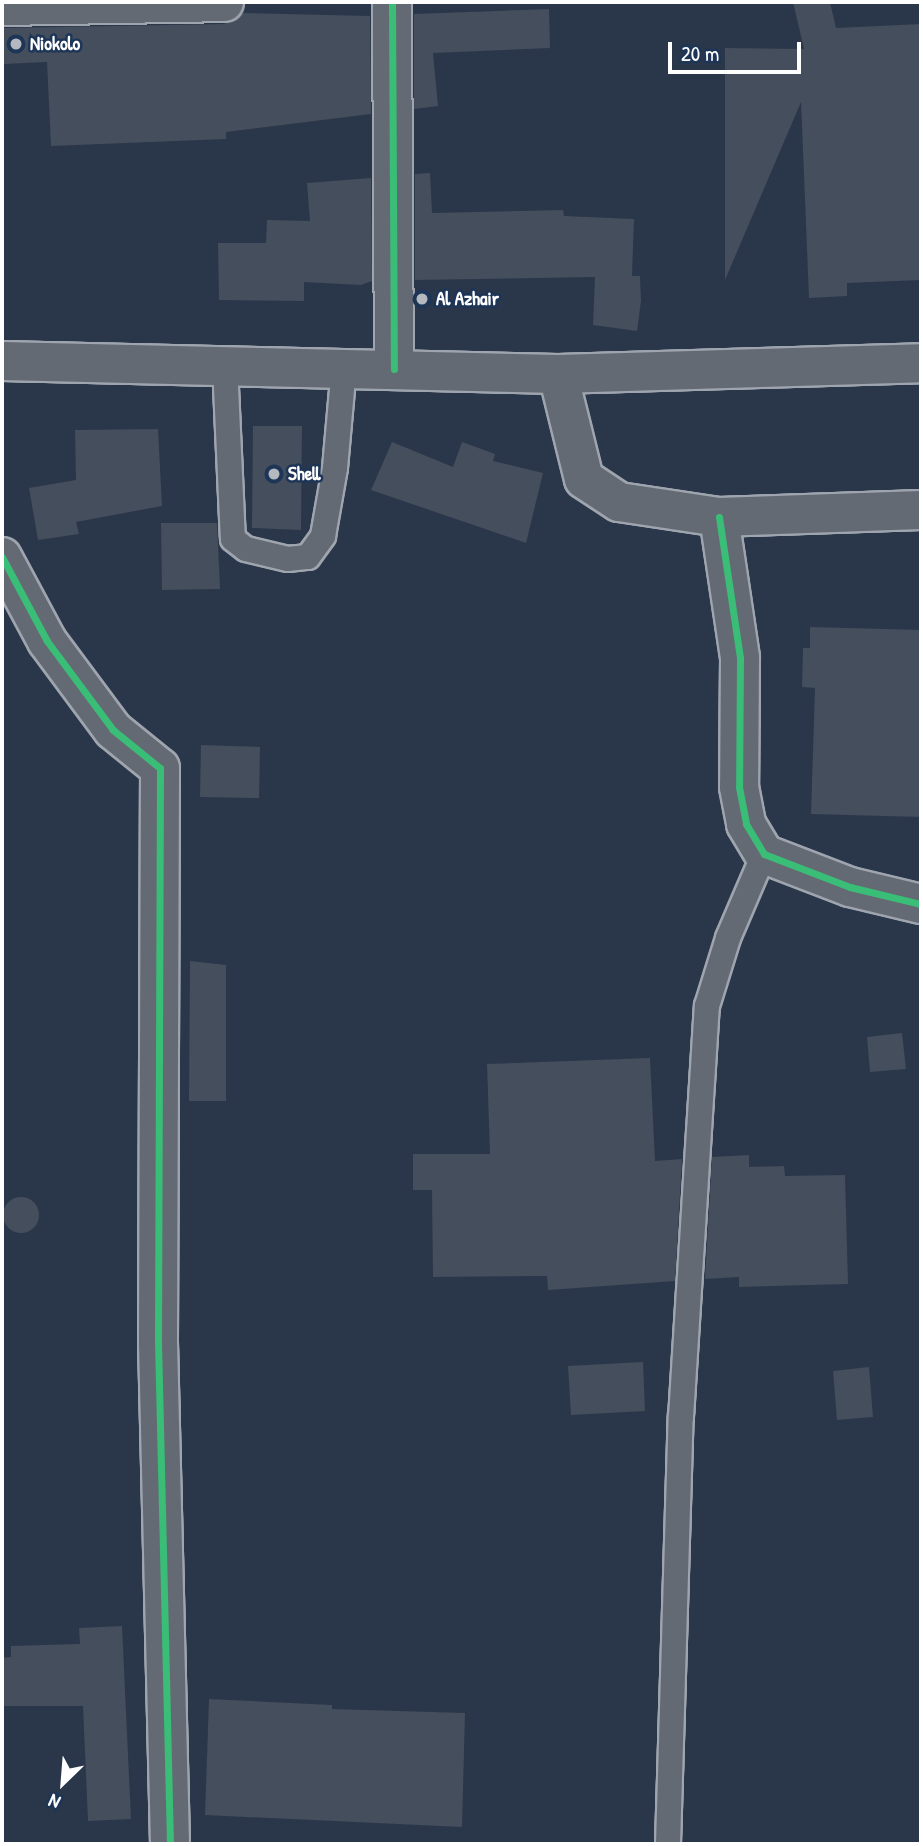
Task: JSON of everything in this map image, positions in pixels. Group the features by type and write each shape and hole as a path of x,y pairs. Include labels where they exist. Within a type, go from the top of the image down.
{"street":[{"path":"2,6 224,2"},
{"path":"392,2 394,369"},
{"path":"2,360 558,374 921,363"},
{"path":"558,374 584,479 619,502 719,517 921,510"},
{"path":"719,517 740,658 739,787 746,824 764,854 850,887 921,904"},
{"path":"2,557 47,641 113,730 160,768 158,1342 170,1844"}],"lane":[{"path":"225,365 233,539 246,549 288,559 308,557 323,536 335,468 344,368"},
{"path":"668,1844 681,1417 707,1006 728,938 764,854"}],"building":[{"path":"793,2 830,2 836,28 921,24 921,280 847,283 847,296 809,298 801,102 725,280 725,48 804,49"},
{"path":"549,9 550,48 433,53 438,106 414,109 414,14"},
{"path":"243,13 370,16 371,114 226,132 226,139 51,146 47,62 4,64 3,28 224,24"},
{"path":"430,173 432,213 563,210 564,216 634,219 632,276 640,276 641,301 637,331 593,325 595,277 415,280 415,174"},
{"path":"371,178 372,281 361,285 304,282 304,301 219,300 218,243 266,243 267,220 310,221 307,183"},
{"path":"253,426 302,426 301,530 252,528"},
{"path":"158,429 162,506 76,522 79,534 38,540 29,488 76,480 75,430"},
{"path":"392,442 453,467 462,442 495,454 493,461 543,473 526,543 371,490"},
{"path":"161,523 217,523 220,589 162,590"},
{"path":"810,627 921,630 921,817 811,814 815,688 802,687 803,648 810,648"},
{"path":"201,745 260,747 259,798 200,797"},
{"path":"190,961 226,965 226,1101 189,1101"},
{"path":"902,1033 906,1069 870,1072 867,1037"},
{"path":"650,1058 655,1161 682,1159 675,1281 548,1290 547,1276 433,1277 432,1190 413,1190 413,1154 490,1154 487,1064"},
{"path":"749,1155 749,1167 784,1166 785,1176 845,1175 848,1284 739,1287 739,1277 705,1279 712,1157"},
{"path":"21,1197 34,1202 39,1215 34,1228 21,1233 8,1228 3,1215 8,1202"},
{"path":"643,1362 645,1411 571,1415 568,1366"},
{"path":"869,1367 873,1417 837,1420 833,1371"},
{"path":"122,1626 131,1819 88,1821 83,1706 2,1706 2,1658 11,1657 11,1646 80,1644 79,1628"},
{"path":"209,1699 332,1705 332,1709 465,1713 462,1827 205,1815"}],"cycle path":[{"path":"392,2 394,369"},
{"path":"719,517 740,658 739,787 746,824 764,854 850,887 921,904"},
{"path":"2,557 47,641 113,730 160,768 158,1342 170,1844"}],"place":[{"name":"Niokolo","path":"16,44"},
{"name":"Al Azhair","path":"422,299"},
{"name":"Shell","path":"274,474"}]}
